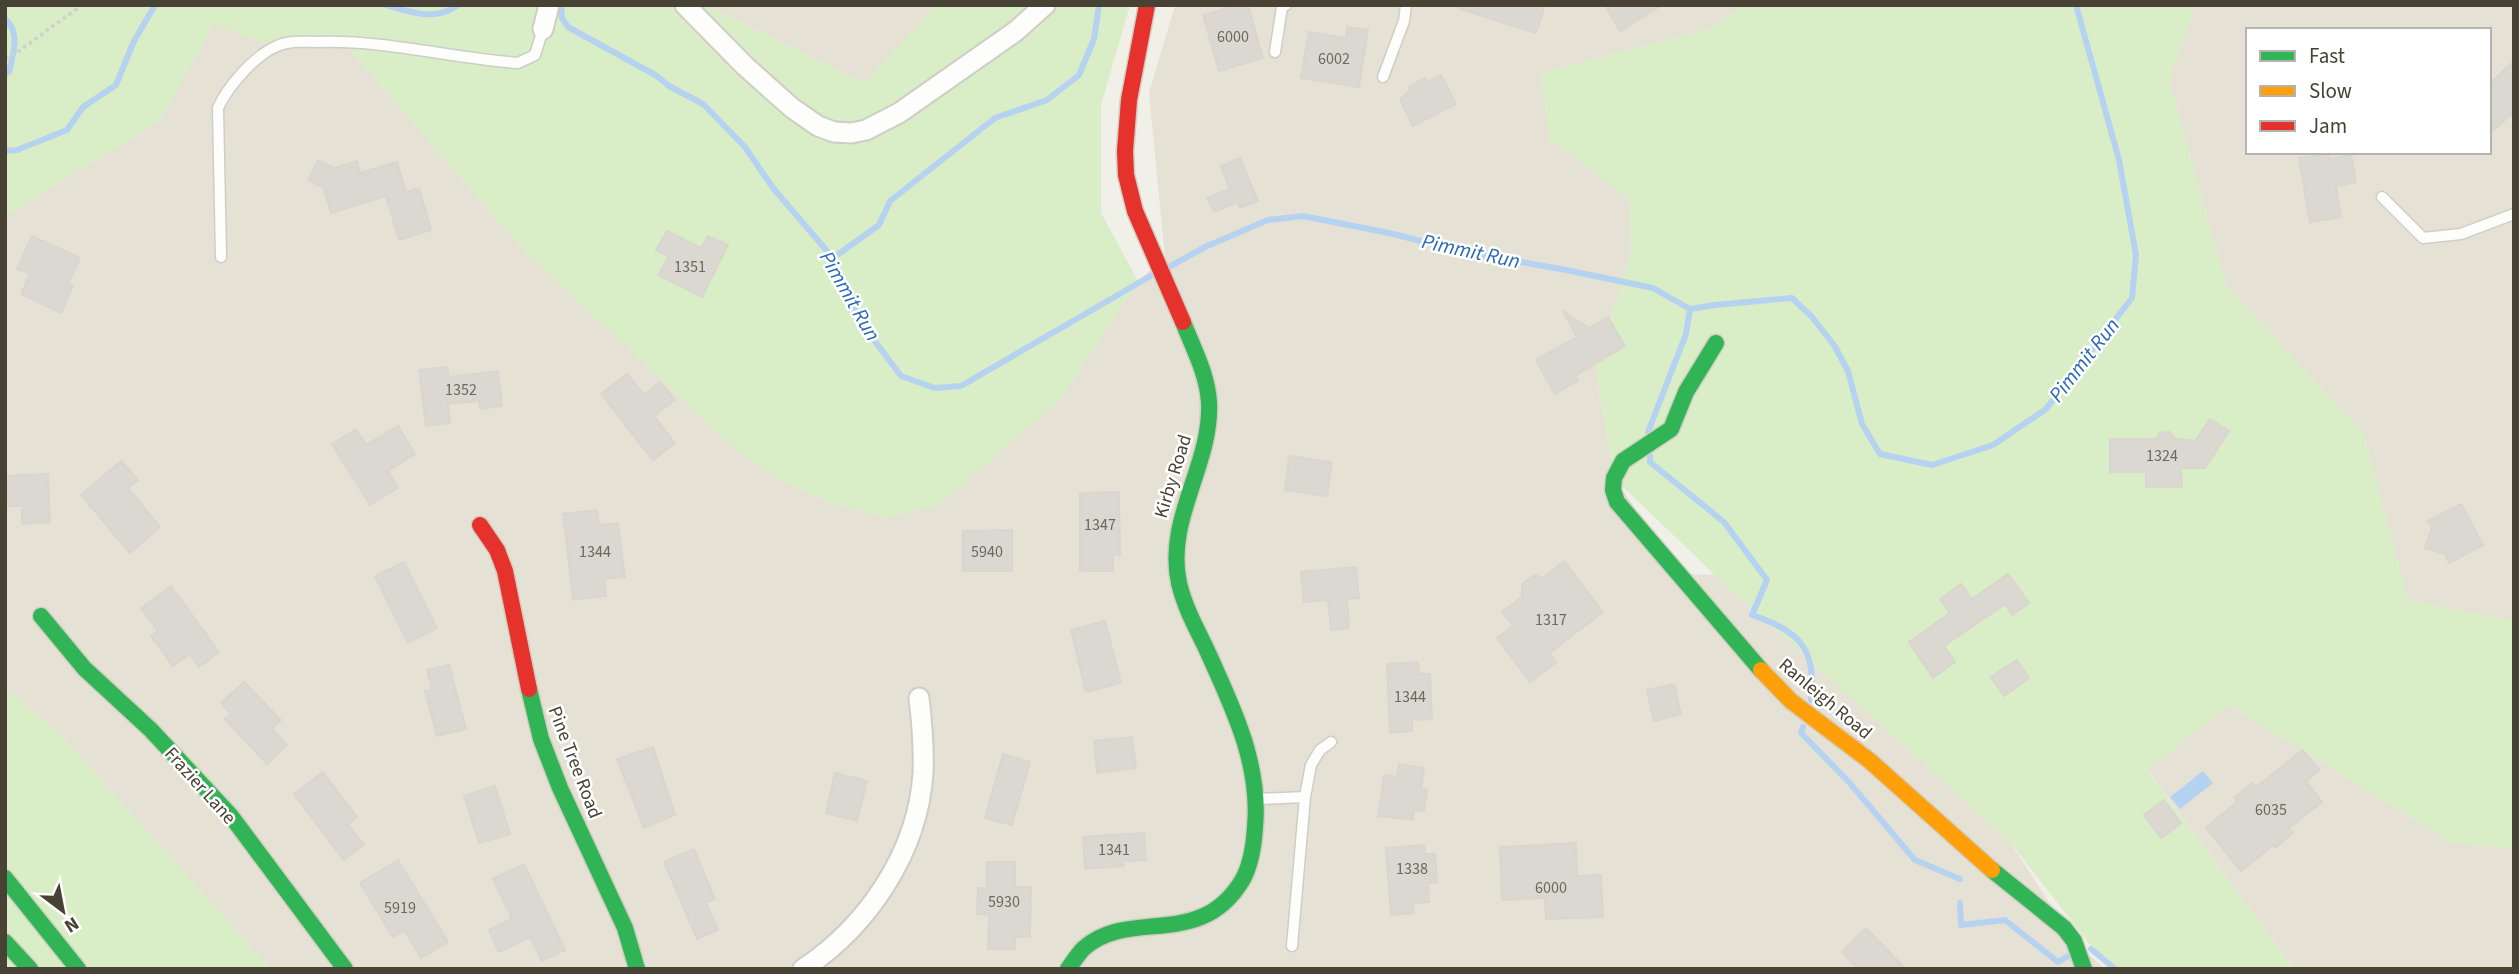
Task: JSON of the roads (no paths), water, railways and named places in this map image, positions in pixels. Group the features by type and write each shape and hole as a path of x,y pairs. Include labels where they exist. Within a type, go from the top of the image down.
{"main road":[{"name":"Kirby Road","path":"1068,969 1079,954 1099,938 1128,930 1189,923 1205,917 1226,902 1239,885 1250,860 1254,841 1256,799 1252,767 1243,733 1192,620 1179,581 1175,551 1178,523 1205,445 1210,405 1199,357 1129,193 1126,161 1131,96 1147,5"},
{"name":"Ranleigh Road","path":"1716,343 1692,381 1671,429 1623,461 1614,478 1613,490 1617,502 1774,685 1870,761 2021,896 2064,928 2074,942 2084,969"},
{"name":"Pine Tree Road","path":"480,525 497,550 505,571 524,670 541,739 560,789 625,928 637,969"},
{"name":"Frazier Lane","path":"41,616 84,668 150,729 231,816 345,969"},
{"path":"10,884 78,969"},
{"path":"10,884 54,923 94,969"},
{"path":"5,942 30,969"}],"street":[{"path":"543,29 548,5"},
{"path":"685,5 745,66 792,108 818,126 834,132 851,133 866,130 899,113 1016,32 1045,5"},
{"path":"803,969 848,933 870,907 890,878 905,847 916,813 923,776 924,740 919,698"}],"lane":[{"path":"1275,52 1282,7 1286,5"},
{"path":"1383,77 1404,21 1406,5"},
{"path":"221,257 218,108 223,96 239,76 275,47 291,42 342,41 518,63 535,55 543,29"},
{"path":"2382,197 2423,238 2461,234 2514,214"},
{"path":"1292,946 1305,797 1311,765 1320,750 1331,742"},
{"path":"1256,799 1305,797"}],"water":[{"path":"2203,771 2213,783 2180,809 2170,797"}],"waterway":[{"name":"Pimmit Run","path":"5,151 17,150 67,130 83,107 116,85 134,41 155,5"},
{"name":"Pimmit Run","path":"386,5 423,14 441,13 458,5"},
{"name":"Pimmit Run","path":"561,5 562,18 568,27 703,104 745,147 773,188 833,258 862,324 901,376 935,388 961,386 1154,274"},
{"path":"833,258 879,225 890,201 995,118 1047,100 1079,75 1094,39 1099,5"},
{"name":"Pimmit Run","path":"1167,268 1207,246 1268,220 1303,216 1465,252 1653,288 1690,309 1792,298 1812,317 1834,345 1848,371 1862,424 1880,454 1932,465 1993,445 2046,409 2132,298 2136,255 2119,160 2076,5"},
{"path":"5,19 14,37 9,72 5,74"},
{"path":"1648,432 1686,334 1690,309"},
{"path":"1650,456 1650,462 1724,522 1767,580 1752,615 1782,628 1801,644 1811,667 1811,700"},
{"path":"1803,727 1801,733 1848,781 1915,860 1960,879"},
{"path":"1960,903 1961,925 2005,920 2058,962 2070,955"},
{"path":"2091,949 2115,969"}]}
